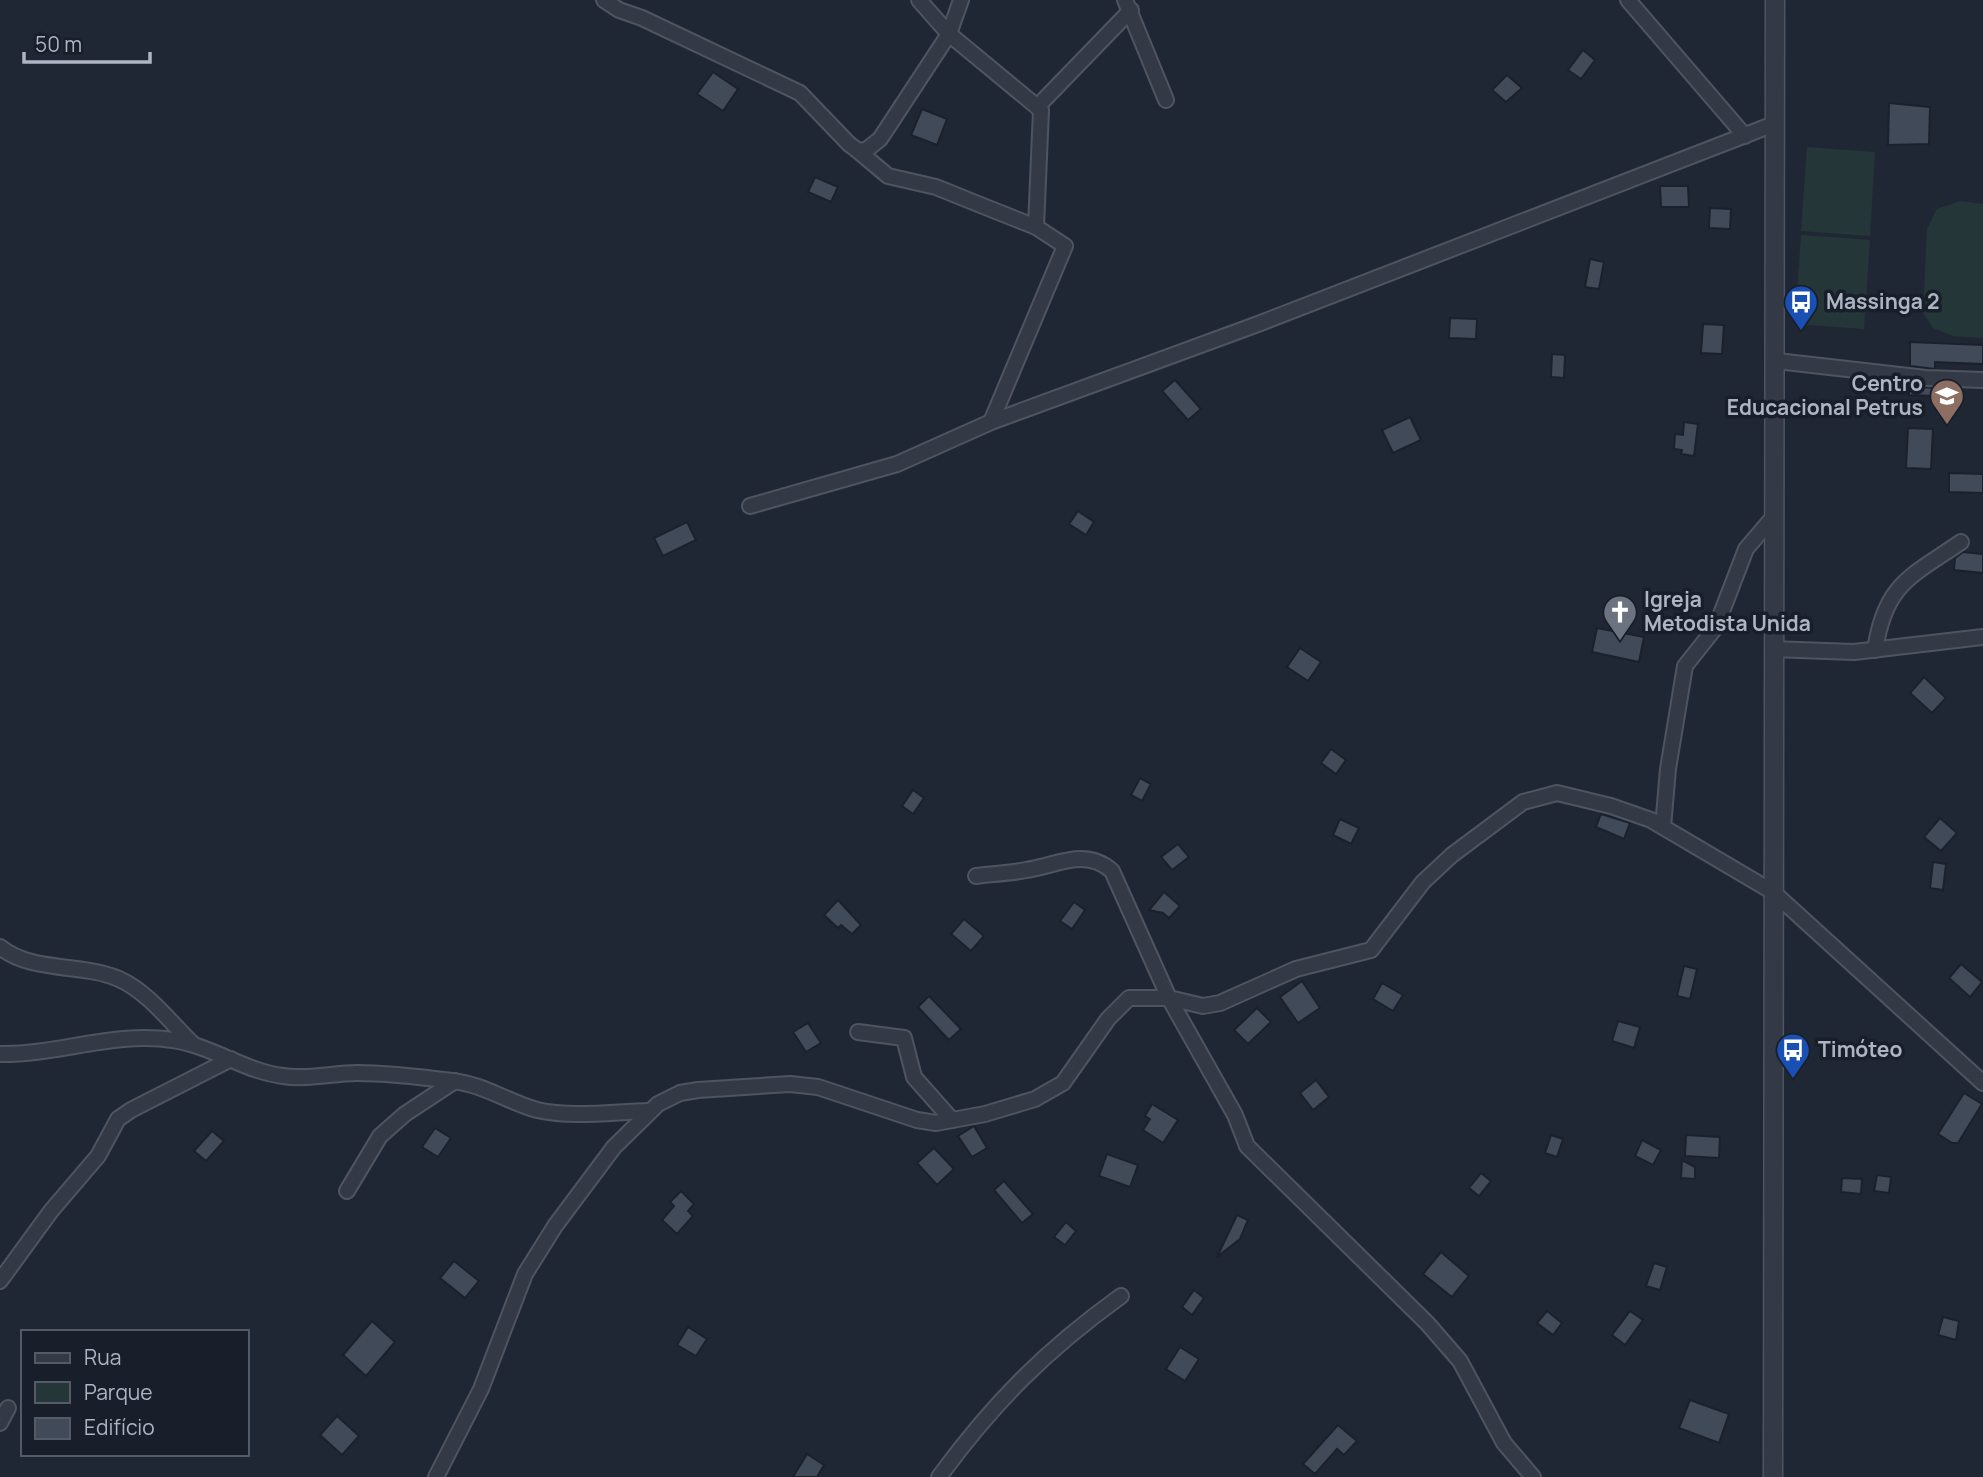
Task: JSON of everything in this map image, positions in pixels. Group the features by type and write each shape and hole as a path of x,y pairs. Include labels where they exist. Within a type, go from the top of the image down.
{"street":[{"path":"604,0 619,10 642,18 800,93 857,150 888,176 936,187 1036,227 1060,241 1065,250 990,422"},
{"path":"919,0 949,34 1038,106 1042,114 1036,227"},
{"path":"857,150 873,147 949,34 961,0"},
{"path":"1628,0 1745,136"},
{"path":"1773,1477 1777,361 1774,0"},
{"path":"1038,106 1128,5 1166,100"},
{"path":"750,506 897,464 990,422 1258,324 1774,124"},
{"path":"1777,361 1926,378 1983,380"},
{"path":"1663,827 1668,769 1685,666 1716,627 1746,549 1775,515"},
{"path":"1875,650 1879,622 1886,602 1896,590 1961,542"},
{"path":"1774,649 1818,653 1875,650 1983,638"},
{"path":"436,1477 481,1389 525,1274 555,1226 614,1147 648,1111 680,1093 790,1084 818,1087 917,1120 952,1120 1015,1107 1051,1092 1072,1074 1121,1004 1137,996 1169,998 1203,1006 1220,1003 1296,969 1371,950 1400,909 1432,873 1479,834 1533,797 1557,793 1620,809 1663,827 1773,892 1983,1083"},
{"path":"976,876 1028,870 1069,859 1084,858 1105,864 1112,870 1169,998 1235,1115 1247,1146 1427,1323 1464,1368 1504,1443 1532,1477"},
{"path":"0,947 16,957 118,978 148,999 193,1044"},
{"path":"859,1032 904,1038 914,1077 952,1120"},
{"path":"0,1054 23,1054 81,1043 135,1038 193,1044 259,1071 285,1077 358,1073 455,1081 476,1086 533,1109 560,1114 648,1111"},
{"path":"0,1281 51,1211 98,1156 118,1119 231,1059"},
{"path":"347,1191 380,1136 405,1114 455,1081"},
{"path":"939,1477 980,1423 1034,1366 1073,1330 1121,1296"},
{"path":"0,1423 9,1408"}],"green space":[{"path":"1807,147 1875,152 1870,236 1801,231"},
{"path":"1960,201 1983,204 1983,338 1953,336 1933,328 1923,312 1927,229 1937,209"},
{"path":"1801,235 1870,240 1864,329 1795,324"}],"building":[{"path":"1583,50 1595,60 1581,79 1568,70"},
{"path":"713,72 738,89 723,111 697,94"},
{"path":"1507,75 1522,88 1506,102 1492,90"},
{"path":"1889,103 1930,107 1929,144 1888,145"},
{"path":"922,109 947,119 937,145 911,135"},
{"path":"815,177 838,187 831,202 808,192"},
{"path":"1660,186 1688,186 1689,207 1661,207"},
{"path":"1710,208 1731,209 1730,229 1709,228"},
{"path":"1590,259 1604,262 1599,289 1585,287"},
{"path":"1450,318 1477,319 1476,339 1449,338"},
{"path":"1703,324 1724,325 1722,354 1701,353"},
{"path":"1910,342 1983,345 1983,364 1935,362 1935,369 1910,366"},
{"path":"1552,354 1565,355 1564,378 1551,377"},
{"path":"1175,380 1201,409 1188,420 1162,391"},
{"path":"1909,386 1934,388 1934,396 1909,395"},
{"path":"1410,417 1421,440 1393,453 1382,430"},
{"path":"1684,422 1698,424 1694,456 1681,454 1682,450 1674,449 1675,434 1683,435"},
{"path":"1908,428 1933,429 1931,469 1906,468"},
{"path":"1949,473 1983,474 1983,493 1949,492"},
{"path":"1078,511 1094,522 1086,535 1069,524"},
{"path":"687,522 696,540 663,556 654,538"},
{"path":"1963,552 1983,554 1983,573 1954,570 1955,558"},
{"path":"1597,628 1644,637 1639,662 1592,652"},
{"path":"1300,648 1321,662 1308,681 1287,667"},
{"path":"1924,677 1946,698 1932,713 1910,693"},
{"path":"1331,749 1346,760 1336,774 1321,763"},
{"path":"1140,778 1151,784 1142,801 1131,795"},
{"path":"913,790 924,798 913,814 902,806"},
{"path":"1601,814 1630,823 1624,839 1596,827"},
{"path":"1940,818 1957,833 1941,851 1924,837"},
{"path":"1340,819 1359,828 1351,844 1333,835"},
{"path":"1178,844 1189,857 1172,870 1161,857"},
{"path":"1933,862 1946,864 1943,890 1930,888"},
{"path":"1164,892 1180,906 1169,918 1163,913 1149,910"},
{"path":"838,900 861,925 852,934 841,925 838,928 824,915"},
{"path":"1074,902 1085,910 1072,929 1060,921"},
{"path":"964,919 984,936 971,951 951,934"},
{"path":"1961,964 1982,982 1970,997 1949,978"},
{"path":"1684,966 1697,969 1690,999 1677,996"},
{"path":"1302,981 1320,1008 1298,1023 1280,997"},
{"path":"1382,983 1403,995 1393,1011 1373,999"},
{"path":"929,996 961,1029 949,1040 918,1007"},
{"path":"1257,1008 1271,1022 1248,1044 1234,1030"},
{"path":"1618,1021 1640,1027 1634,1048 1612,1041"},
{"path":"808,1023 821,1043 806,1052 793,1032"},
{"path":"1316,1080 1329,1097 1313,1110 1300,1093"},
{"path":"1964,1093 1982,1104 1958,1143 1952,1143 1938,1134"},
{"path":"1152,1104 1178,1120 1163,1143 1143,1130 1150,1119 1145,1116"},
{"path":"974,1126 987,1148 972,1157 958,1136"},
{"path":"435,1128 451,1138 438,1157 422,1147"},
{"path":"212,1131 224,1141 206,1161 194,1151"},
{"path":"1551,1135 1563,1139 1557,1157 1545,1153"},
{"path":"1686,1135 1720,1137 1719,1158 1685,1156"},
{"path":"1642,1140 1661,1150 1653,1165 1635,1156"},
{"path":"934,1148 954,1169 937,1185 917,1163"},
{"path":"1107,1154 1138,1165 1130,1187 1099,1176"},
{"path":"1682,1160 1695,1167 1695,1179 1681,1178"},
{"path":"1481,1173 1491,1181 1479,1196 1469,1188"},
{"path":"1877,1175 1891,1177 1889,1193 1874,1191"},
{"path":"1842,1178 1862,1179 1861,1194 1841,1192"},
{"path":"1004,1181 1033,1214 1022,1223 994,1190"},
{"path":"681,1191 694,1204 688,1211 693,1216 677,1234 662,1220 674,1206 670,1202"},
{"path":"1237,1215 1248,1220 1240,1239 1217,1257"},
{"path":"1066,1222 1076,1231 1065,1245 1054,1237"},
{"path":"1441,1252 1469,1276 1452,1297 1423,1274"},
{"path":"454,1261 479,1281 465,1298 440,1278"},
{"path":"1654,1263 1667,1267 1660,1290 1646,1286"},
{"path":"1194,1290 1204,1298 1192,1315 1182,1307"},
{"path":"1547,1311 1562,1323 1553,1335 1537,1323"},
{"path":"1630,1311 1643,1320 1625,1345 1612,1335"},
{"path":"1943,1317 1959,1321 1956,1340 1938,1335"},
{"path":"372,1321 395,1342 366,1376 343,1355"},
{"path":"688,1327 707,1339 696,1356 677,1345"},
{"path":"1180,1347 1199,1359 1185,1381 1166,1369"},
{"path":"1690,1400 1729,1414 1719,1443 1679,1428"},
{"path":"337,1416 359,1436 342,1455 320,1435"},
{"path":"1338,1425 1357,1441 1344,1455 1337,1449 1315,1474 1303,1464"},
{"path":"807,1454 824,1465 817,1477 793,1477"}],"place":[{"name":"Massinga 2","path":"1801,332"},
{"name":"Centro Educacional Petrus","path":"1947,426"},
{"name":"Igreja Metodista Unida","path":"1620,642"},
{"name":"Timóteo","path":"1793,1080"}]}
